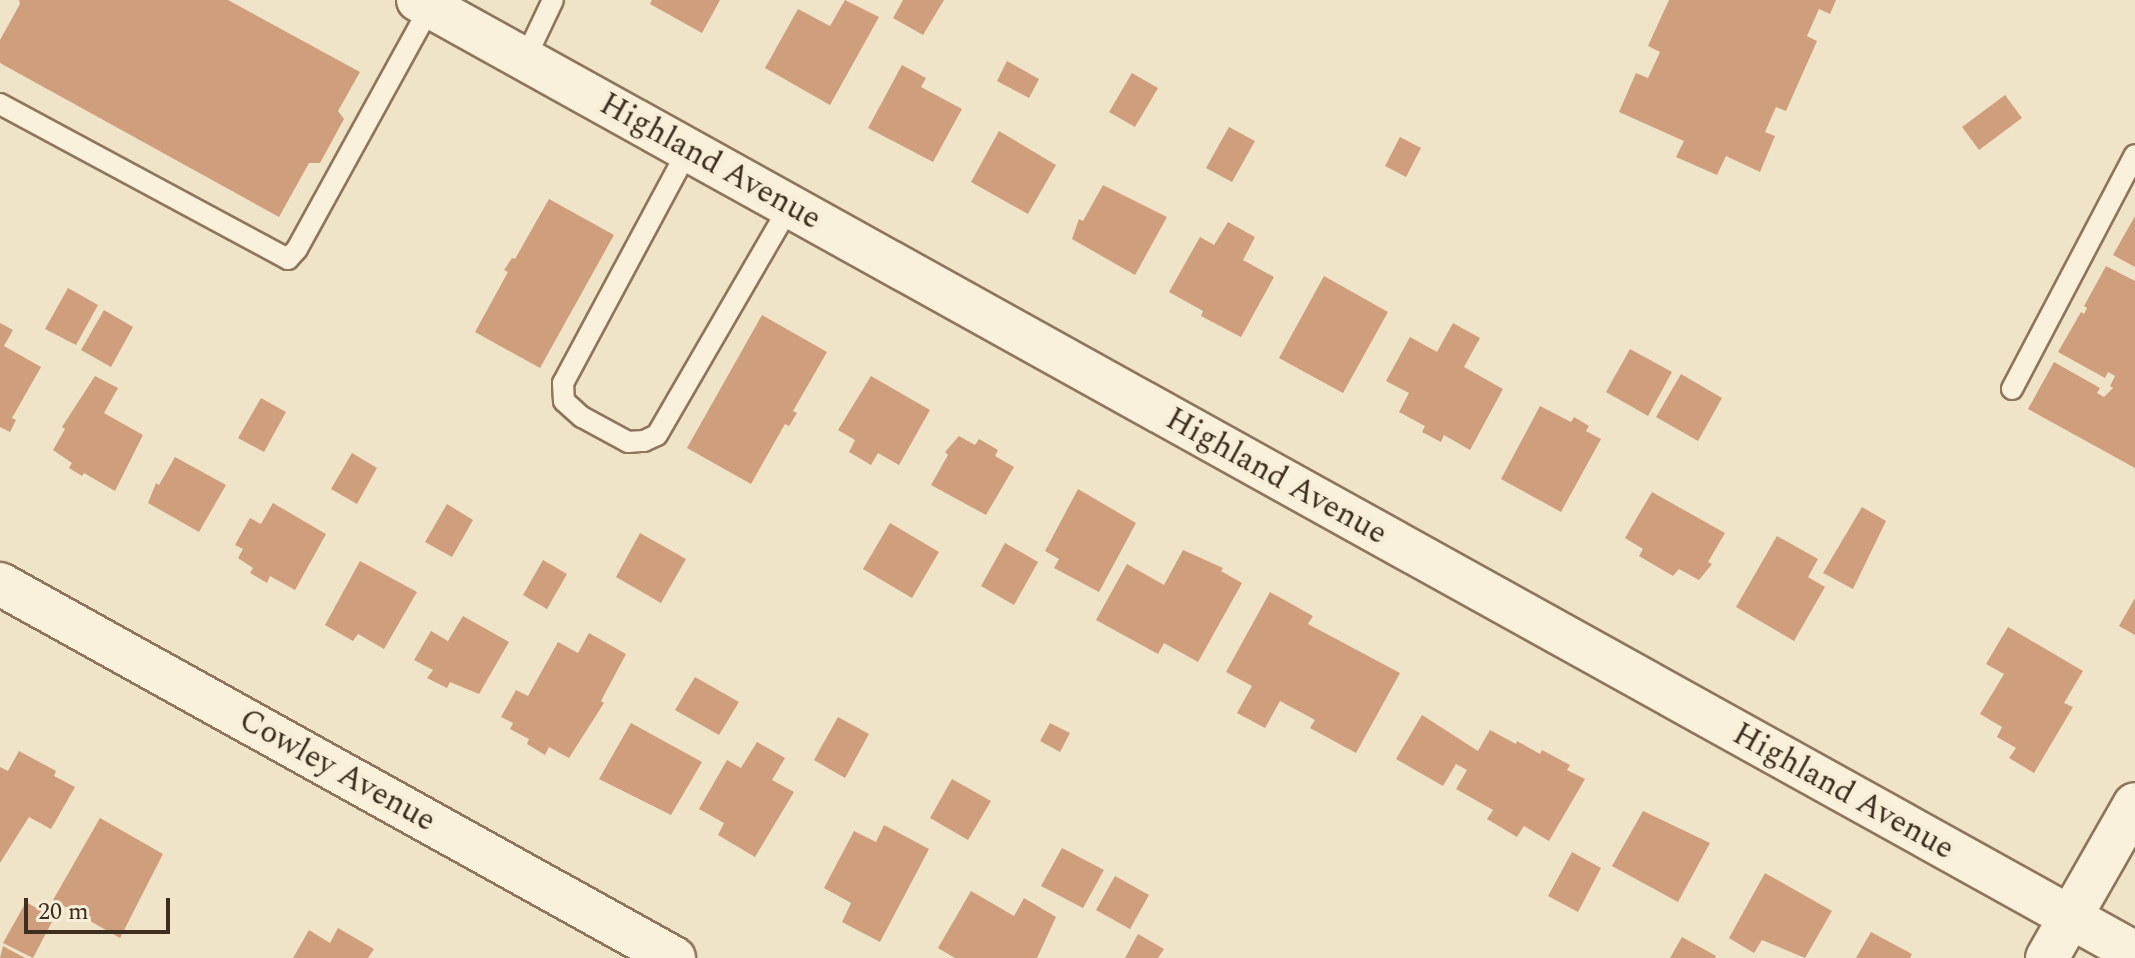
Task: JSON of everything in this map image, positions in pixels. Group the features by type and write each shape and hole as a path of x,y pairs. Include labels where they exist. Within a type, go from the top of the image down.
{"street":[{"name":"Highland Avenue","path":"424,4 2135,953"},
{"name":"Cowley Avenue","path":"0,584 674,958"},
{"path":"2047,958 2135,804"}],"lane":[{"path":"525,59 553,0"},
{"path":"0,104 288,259 297,249 424,4"},
{"path":"688,150 563,383 564,401 628,442 644,441 657,435 790,206"},
{"path":"2012,389 2135,155"}],"building":[{"path":"19,0 228,0 360,72 338,111 344,119 320,163 309,163 279,217 0,63 0,40 20,4"},
{"path":"652,0 720,0 702,33 650,4"},
{"path":"845,0 879,17 830,105 765,68 798,9 830,26"},
{"path":"903,0 944,0 923,35 893,18"},
{"path":"1669,0 1836,0 1830,14 1819,9 1807,36 1817,41 1786,111 1776,107 1765,132 1775,136 1760,172 1726,156 1717,175 1676,157 1684,141 1619,112 1636,73 1648,78 1660,52 1648,46"},
{"path":"1007,61 1039,79 1029,98 997,81"},
{"path":"902,65 926,78 921,87 962,109 933,162 868,128"},
{"path":"1132,73 1158,88 1135,127 1109,112"},
{"path":"2005,95 2022,118 1979,150 1962,127"},
{"path":"1229,127 1255,141 1232,182 1206,168"},
{"path":"999,131 1056,165 1028,214 971,182"},
{"path":"1400,137 1421,148 1406,177 1385,166"},
{"path":"1103,185 1167,217 1135,275 1072,239 1079,219 1083,221"},
{"path":"549,199 614,235 540,368 475,332 508,272 504,270 512,258 515,259"},
{"path":"2135,216 2135,267 2113,255"},
{"path":"1228,222 1255,237 1243,260 1274,277 1241,337 1201,316 1203,311 1169,292 1200,237 1214,245"},
{"path":"2106,266 2135,281 2135,468 2028,409 2054,362 2100,388 2097,393 2104,397 2113,388 2110,386 2115,376 2108,372 2105,378 2058,352 2081,312 2084,314 2087,308 2084,306"},
{"path":"1324,276 1388,312 1343,393 1279,358"},
{"path":"68,288 98,305 76,345 45,329"},
{"path":"104,310 133,327 111,367 81,350"},
{"path":"762,315 827,352 793,411 797,413 789,426 785,424 751,484 687,448"},
{"path":"0,323 13,330 4,346 41,367 12,418 16,420 10,432 0,427"},
{"path":"1453,323 1480,338 1464,367 1503,389 1470,450 1444,435 1441,442 1422,432 1425,426 1399,412 1409,393 1386,381 1410,337 1437,352"},
{"path":"1630,349 1672,372 1648,416 1606,392"},
{"path":"1681,374 1722,398 1698,441 1656,417"},
{"path":"95,376 118,388 104,413 143,435 115,491 69,468 72,463 53,450 65,429 62,427"},
{"path":"871,376 930,410 899,465 878,453 871,465 849,452 855,440 838,430"},
{"path":"261,398 286,412 264,452 238,438"},
{"path":"1540,406 1571,422 1574,417 1589,426 1586,431 1601,439 1561,512 1501,479"},
{"path":"959,436 975,445 979,439 998,450 995,456 1014,467 986,515 931,485 948,455 945,452"},
{"path":"352,453 377,468 357,504 331,489"},
{"path":"175,457 226,485 199,532 148,503 156,483 159,485"},
{"path":"1078,489 1136,523 1099,592 1054,568 1059,559 1045,551"},
{"path":"1652,492 1725,533 1708,562 1712,564 1699,580 1679,569 1673,576 1639,556 1643,549 1625,538"},
{"path":"273,503 326,534 295,590 270,576 267,583 250,573 253,568 238,558 243,549 235,545 250,518 261,524"},
{"path":"447,504 473,520 452,557 425,542"},
{"path":"1862,507 1886,521 1853,589 1823,573"},
{"path":"890,523 939,552 912,598 863,569"},
{"path":"640,533 686,559 661,603 616,577"},
{"path":"1777,536 1818,559 1808,577 1825,587 1794,641 1736,607"},
{"path":"1005,543 1038,562 1014,605 981,586"},
{"path":"1183,550 1223,568 1221,571 1242,583 1198,662 1164,643 1158,654 1096,620 1127,564 1164,585"},
{"path":"543,560 567,574 547,609 523,595"},
{"path":"360,561 417,592 384,649 358,634 353,641 325,625"},
{"path":"1270,592 1313,616 1308,624 1400,673 1356,753 1310,728 1315,720 1280,701 1265,728 1237,713 1252,686 1226,672"},
{"path":"2135,598 2135,635 2119,626"},
{"path":"463,616 509,642 479,694 450,682 447,688 427,678 433,670 414,660 431,631 448,641"},
{"path":"2008,627 2083,671 2064,703 2073,707 2034,773 2009,758 2016,748 1997,737 2002,727 1980,714 2004,674 1986,664"},
{"path":"589,633 626,654 601,701 604,703 569,758 549,747 545,755 527,744 529,739 510,729 513,723 501,717 516,690 528,696 558,642 578,653"},
{"path":"695,677 739,702 719,735 675,710"},
{"path":"1422,715 1478,751 1490,730 1540,754 1542,750 1570,765 1567,770 1585,779 1549,841 1524,826 1517,837 1487,819 1493,810 1456,789 1467,770 1456,764 1443,786 1396,759"},
{"path":"838,717 869,734 845,778 814,760"},
{"path":"631,723 702,762 671,815 599,779"},
{"path":"1050,723 1070,733 1060,752 1040,741"},
{"path":"757,742 785,758 772,780 794,792 755,857 718,835 724,823 699,809 727,760 741,768"},
{"path":"19,751 56,771 54,776 75,787 51,829 29,817 0,863 0,767 8,771"},
{"path":"952,779 991,801 968,840 930,818"},
{"path":"1643,811 1710,843 1678,902 1612,866"},
{"path":"100,818 163,854 120,938 53,900"},
{"path":"884,825 929,849 880,942 842,922 851,903 824,888 854,831 876,842"},
{"path":"1062,848 1104,870 1083,908 1041,886"},
{"path":"1572,852 1601,868 1578,912 1548,896"},
{"path":"1765,873 1832,911 1805,958 1762,940 1754,953 1729,938"},
{"path":"1115,876 1149,895 1130,929 1096,910"},
{"path":"971,891 1014,916 1024,898 1056,917 1037,958 955,958 938,948"},
{"path":"26,902 54,918 33,958 3,943"},
{"path":"338,928 374,949 368,958 293,958 309,930 330,943"},
{"path":"1871,932 1912,954 1910,958 1856,958"},
{"path":"1138,934 1164,949 1158,958 1125,958"},
{"path":"1682,937 1716,956 1715,958 1670,958"},
{"path":"3,946 25,958 0,958"}]}
